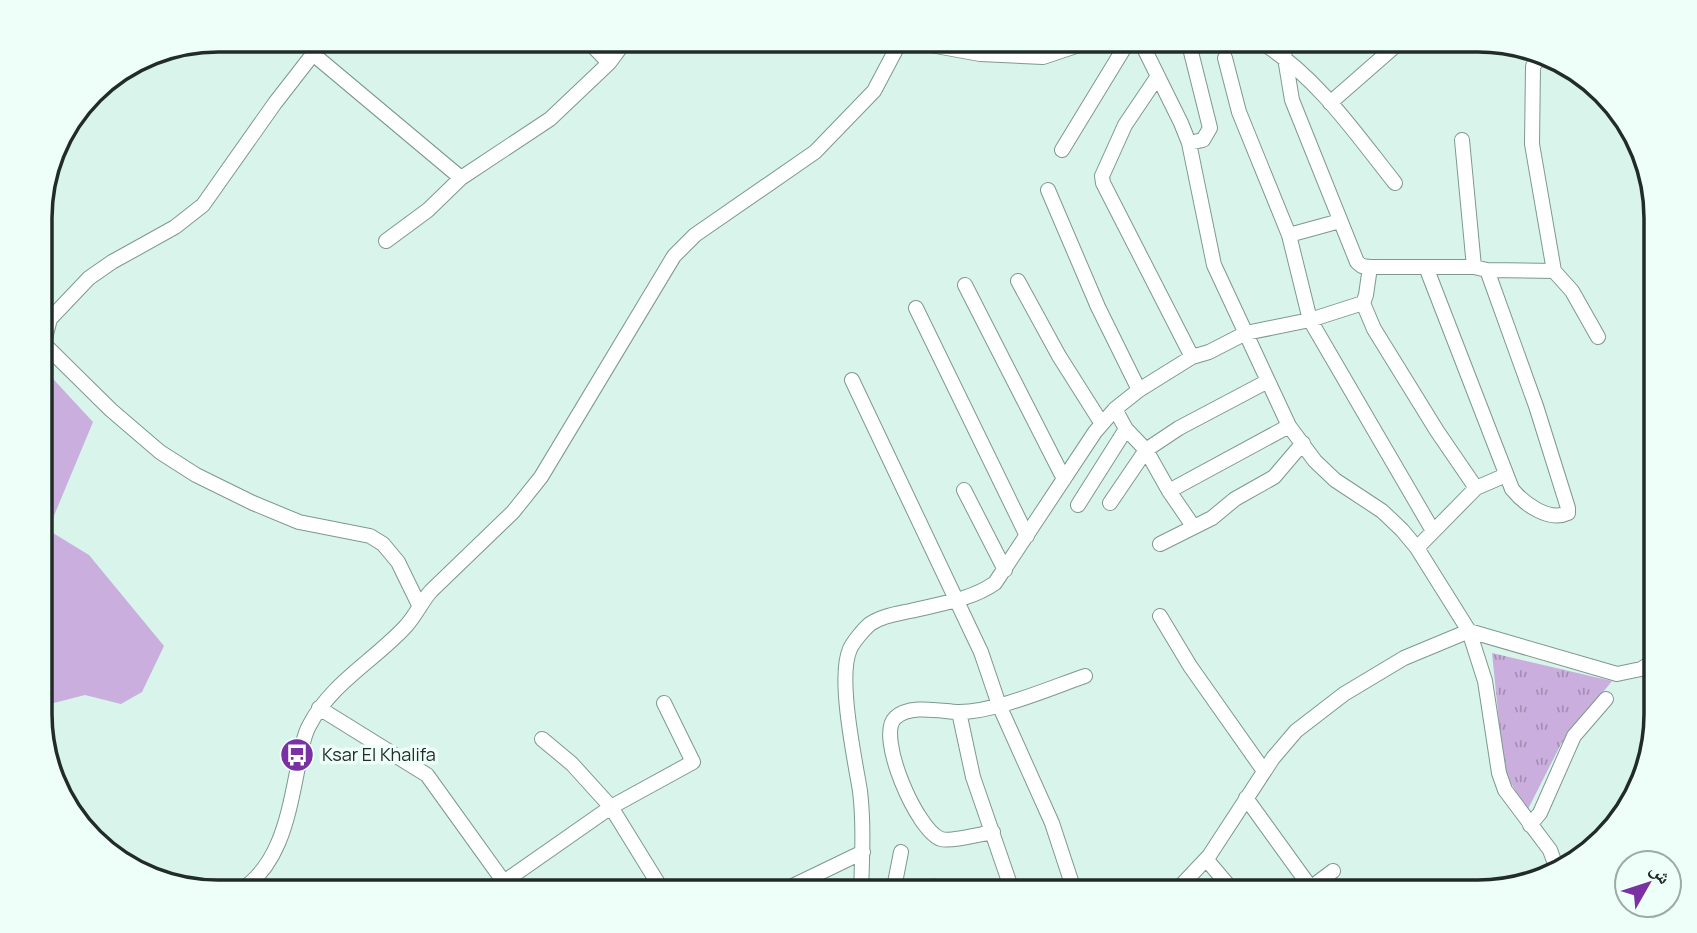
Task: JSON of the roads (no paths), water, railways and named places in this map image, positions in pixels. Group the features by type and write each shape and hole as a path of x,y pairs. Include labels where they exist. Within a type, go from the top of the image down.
{"street":[{"path":"598,52 609,63"},
{"path":"386,241 428,210 461,178 550,119 617,52"},
{"path":"253,880 274,853 284,830 307,729 319,708 408,624 419,604 513,512 541,477 674,256 695,235 815,152 874,91 895,52"},
{"path":"969,52 1043,57 1058,52"},
{"path":"1062,149 1122,52"},
{"path":"1146,52 1189,143 1214,265 1289,426 1315,461 1335,480 1382,511 1417,548 1469,631 1485,681 1499,773 1505,790 1550,850 1554,862"},
{"path":"1189,143 1203,140 1210,128 1191,52"},
{"path":"1277,52 1330,103 1395,183"},
{"path":"1284,52 1292,100 1357,262 1370,267 1554,271"},
{"path":"1330,103 1388,52"},
{"path":"53,316 89,278 111,262 175,226 203,205 313,54 461,178"},
{"path":"1225,58 1239,112 1289,235 1310,320 1433,531"},
{"path":"1535,63 1533,65 1532,144 1554,271 1572,292 1598,337"},
{"path":"1158,76 1125,125 1102,176 1103,183 1192,357"},
{"path":"1426,267 1512,489 1526,503 1549,515 1565,515 1568,513 1536,406 1481,269 1462,140"},
{"path":"1048,190 1098,307 1139,390"},
{"path":"1289,235 1340,221"},
{"path":"1370,267 1363,303 1374,329 1476,488"},
{"path":"1018,281 1059,356 1102,424"},
{"path":"965,285 1064,478"},
{"path":"862,880 860,793 851,744 846,671 850,649 869,625 885,617 958,600 987,588 1005,570 1102,424 1115,409 1139,390 1192,357 1209,352 1246,333 1310,320 1363,303"},
{"path":"916,308 1027,536"},
{"path":"53,353 111,410 160,452 196,475 299,522 370,536 383,544 398,562 419,604"},
{"path":"852,380 981,652 999,705 1052,823 1071,880"},
{"path":"1110,503 1146,450 1179,428 1268,381"},
{"path":"1115,409 1126,429 1146,450 1193,526"},
{"path":"1169,491 1289,426"},
{"path":"1078,505 1126,429"},
{"path":"1160,544 1212,517 1235,499 1274,477 1303,443"},
{"path":"1417,548 1476,488 1506,475"},
{"path":"964,490 1005,570"},
{"path":"1160,617 1189,666 1264,771"},
{"path":"1186,880 1206,859 1264,771 1296,731 1344,694 1404,658 1469,631 1616,674 1644,667"},
{"path":"993,832 943,840 929,832 899,777 888,733 893,719 902,713 933,708 959,712 999,705 1085,676"},
{"path":"1530,825 1540,813 1574,736 1606,699"},
{"path":"507,880 611,807 693,762 664,703"},
{"path":"319,708 427,775 503,880"},
{"path":"959,712 973,777 1009,880"},
{"path":"542,739 572,764 611,807 656,880"},
{"path":"1247,798 1301,880"},
{"path":"804,880 863,852"},
{"path":"895,880 901,852"},
{"path":"1206,859 1224,880"},
{"path":"1321,880 1333,871"}],"place":[{"name":"Ksar El Khalifa","path":"297,755"}]}
